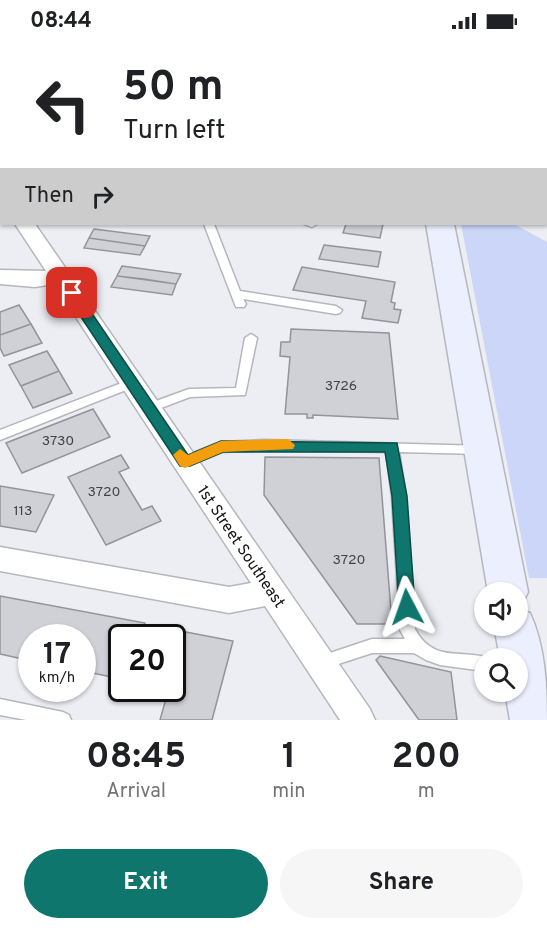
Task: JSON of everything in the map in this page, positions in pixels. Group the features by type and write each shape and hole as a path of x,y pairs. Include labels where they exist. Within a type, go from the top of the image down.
{"main road":[{"path":"440,225 506,582"},
{"path":"527,702 532,720"}],"street":[{"name":"1st Street Southeast","path":"26,225 320,663 351,718"},
{"path":"0,277 35,280 60,276"},
{"path":"0,559 229,600 272,591"}],"lane":[{"path":"209,225 238,299 336,310"},
{"path":"149,408 189,393 241,392 251,339"},
{"path":"0,435 132,383"},
{"path":"185,462 221,447 481,449"},
{"path":"392,447 399,496 408,630 417,646 428,653 474,663"},
{"path":"320,663 372,646 417,646"},
{"path":"0,708 63,720"}],"shaded area":[{"path":"461,225 516,225 547,242 547,578 529,578"}],"building":[{"path":"346,225 383,225 380,238 343,233"},
{"path":"94,229 150,236 145,246 89,238"},
{"path":"89,238 145,246 140,255 84,248"},
{"path":"324,245 381,252 378,267 319,259"},
{"path":"122,266 181,274 176,284 117,276"},
{"path":"302,267 395,282 391,302 395,303 394,309 401,310 398,323 362,318 366,301 293,290"},
{"path":"117,276 176,284 172,295 111,287"},
{"path":"19,305 31,324 0,335 0,312"},
{"path":"31,324 42,343 4,356 0,348 0,335"},
{"path":"291,329 389,333 398,419 313,415 313,418 307,418 307,414 285,414 290,357 280,356 281,342 290,342"},
{"path":"47,351 59,371 21,386 9,365"},
{"path":"59,371 72,393 33,408 21,386"},
{"path":"93,409 110,437 22,473 6,443"},
{"path":"121,455 129,468 119,472 142,510 152,506 161,521 106,545 68,477"},
{"path":"265,457 379,458 392,624 357,624 264,495"},
{"path":"0,486 54,495 36,532 0,526"},
{"path":"0,596 145,623 108,624 108,676 96,674 96,624 18,624 18,658 0,654"},
{"path":"186,632 233,641 212,720 160,720 165,702 186,702"},
{"path":"380,656 451,672 457,720 419,720 376,660"}],"slow traffic":[{"path":"180,455 185,462 221,447 288,445"}],"route":[{"path":"72,293 185,462 221,447 265,445 392,447 399,496 407,607"}]}
